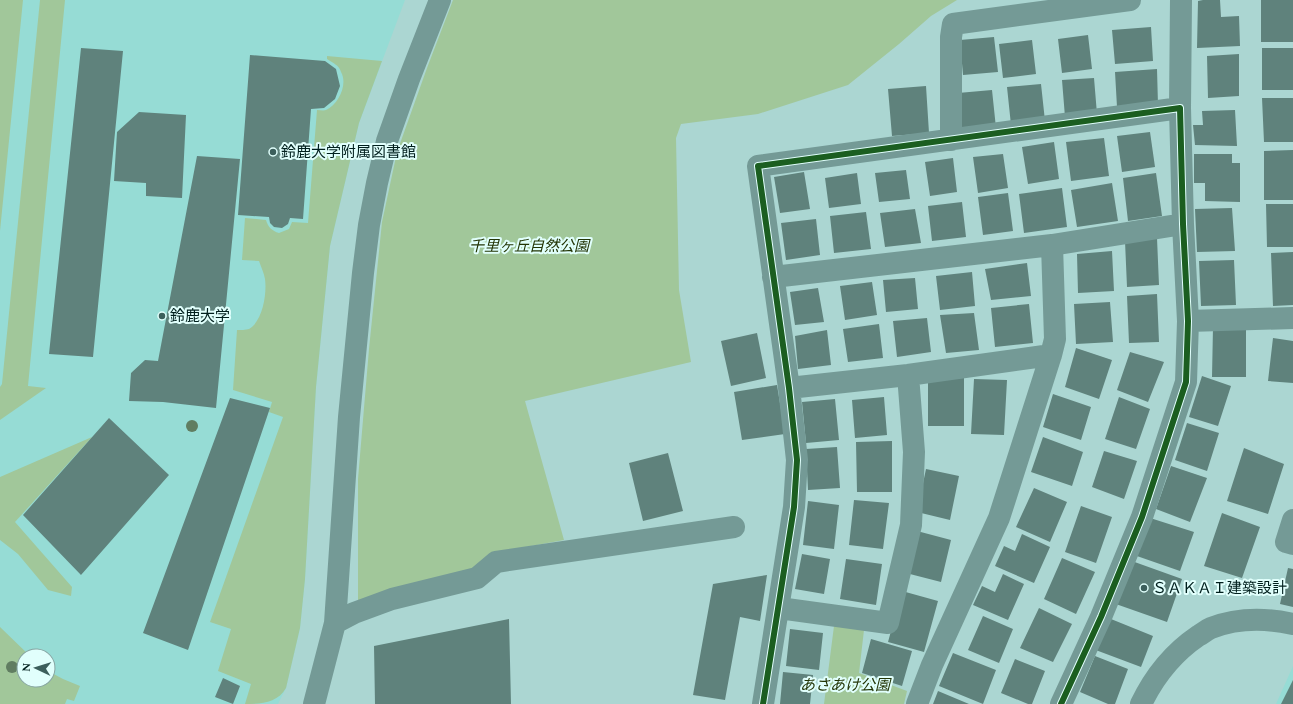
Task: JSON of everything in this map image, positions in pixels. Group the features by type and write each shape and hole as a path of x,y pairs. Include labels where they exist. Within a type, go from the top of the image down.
{"street":[{"path":"314,704 335,623 349,417 369,225 387,141 440,0"},
{"path":"951,140 951,37 953,24 1130,0"},
{"path":"1061,704 1101,617 1142,516 1186,382 1188,320 1183,224 1180,108 1181,0"},
{"path":"763,704 794,507 797,460 789,388 758,166 1180,108"},
{"path":"773,277 1052,245 1183,224"},
{"path":"917,704 932,665 999,518 1051,355 1054,339 1052,245"},
{"path":"1188,320 1293,318"},
{"path":"789,388 908,375 1051,355"},
{"path":"779,608 888,623 911,525 914,452 908,375"},
{"path":"1293,520 1286,542 1293,544"},
{"path":"335,623 354,613 392,599 477,578 496,562 734,527"},
{"path":"1141,704 1147,691 1167,663 1188,643 1210,628 1232,622 1254,619 1293,624"}],"shaded area":[{"name":"鈴鹿大学","path":"0,0 405,0 359,123 330,246 316,387 305,579 300,628 286,688 278,704 0,704"},
{"path":"1293,666 1293,704 1276,704"}],"green space":[{"path":"0,0 23,0 0,231"},
{"path":"40,0 65,0 28,386 46,388 0,420 0,387 2,384"},
{"name":"千里ヶ丘自然公園","path":"453,0 957,0 931,16 848,85 758,114 681,124 676,138 679,290 691,362 525,401 564,540 498,552 472,569 358,602 358,479 382,222 397,152"},
{"path":"327,56 382,61 359,123 330,246 316,387 305,579 300,628 286,688 283,693 268,702 245,704 251,684 218,671 231,629 210,622 283,417 269,412 272,402 233,390 237,330 249,329 254,325 261,313 265,299 265,277 259,261 242,260 245,218 266,220 268,225 274,231 279,233 289,229 292,222 308,223 317,110 326,110 331,107 338,99 343,88 343,77 339,68 336,64 327,59"},
{"path":"92,437 15,522 72,587 71,596 48,590 18,554 0,540 0,477"},
{"name":"あさあけ公園","path":"834,626 864,630 859,673 907,691 904,704 824,704"},
{"path":"0,627 22,648 16,648 16,688 56,688 56,675 80,686 74,701 67,699 65,704 0,704"}],"building":[{"path":"1220,0 1221,17 1239,16 1240,46 1197,48 1198,1"},
{"path":"1261,0 1293,0 1293,42 1261,42"},
{"path":"1151,27 1153,61 1115,64 1112,30"},
{"path":"1088,35 1092,69 1062,73 1058,39"},
{"path":"994,37 998,72 963,75 960,40"},
{"path":"1032,40 1036,74 1003,78 999,44"},
{"path":"81,48 123,51 93,357 49,354"},
{"path":"1262,48 1293,48 1293,90 1262,90"},
{"path":"1239,54 1239,96 1208,98 1207,56"},
{"path":"250,55 325,61 336,69 340,86 335,99 324,108 311,109 303,219 290,218 288,224 282,228 274,227 270,223 269,217 238,215"},
{"path":"1157,69 1158,105 1117,107 1115,72"},
{"path":"1094,78 1097,114 1065,117 1062,80"},
{"path":"1041,84 1045,121 1011,125 1007,87"},
{"path":"926,86 929,133 892,136 888,89"},
{"path":"992,90 996,128 961,131 958,93"},
{"path":"1262,98 1293,98 1293,142 1264,142"},
{"path":"1235,110 1237,146 1195,145 1193,125 1203,125 1202,111"},
{"path":"139,112 186,115 182,198 146,196 146,183 114,181 117,132"},
{"path":"1150,132 1155,167 1122,172 1117,136"},
{"path":"1104,138 1109,176 1071,181 1066,142"},
{"path":"1054,142 1059,179 1028,184 1022,147"},
{"path":"1293,150 1293,200 1264,200 1264,151"},
{"path":"1003,154 1008,188 978,193 973,157"},
{"path":"1194,154 1232,154 1232,163 1240,163 1240,202 1205,201 1205,183 1194,183"},
{"path":"197,156 240,159 216,408 163,402 129,401 131,373 145,360 158,361"},
{"path":"953,158 957,192 930,196 925,162"},
{"path":"906,170 910,199 879,202 875,173"},
{"path":"804,172 810,209 780,213 774,177"},
{"path":"857,173 861,204 829,208 825,178"},
{"path":"1156,173 1162,216 1128,221 1123,178"},
{"path":"1112,183 1118,221 1077,227 1071,190"},
{"path":"1062,188 1067,227 1024,233 1019,194"},
{"path":"1008,193 1013,231 983,235 978,197"},
{"path":"962,202 966,237 932,241 928,206"},
{"path":"1266,204 1293,204 1293,247 1267,247"},
{"path":"1232,208 1235,251 1197,252 1195,209"},
{"path":"915,209 921,243 885,247 880,213"},
{"path":"866,212 871,249 834,253 830,216"},
{"path":"816,219 820,255 786,260 781,223"},
{"path":"1157,238 1159,285 1127,287 1125,241"},
{"path":"1112,251 1114,291 1078,293 1077,254"},
{"path":"1293,252 1293,305 1273,306 1271,253"},
{"path":"1234,260 1236,305 1201,306 1199,261"},
{"path":"1027,263 1031,296 991,300 985,269"},
{"path":"972,272 975,306 940,310 936,276"},
{"path":"915,278 918,309 886,312 883,280"},
{"path":"872,282 877,315 845,320 840,286"},
{"path":"818,288 824,322 795,325 790,292"},
{"path":"1157,294 1159,342 1129,343 1127,296"},
{"path":"1110,302 1113,342 1076,344 1074,304"},
{"path":"1029,304 1033,343 995,347 991,308"},
{"path":"974,313 979,350 946,353 940,315"},
{"path":"927,318 931,352 897,357 893,321"},
{"path":"879,324 883,358 848,362 843,329"},
{"path":"1246,325 1246,377 1212,377 1213,327"},
{"path":"827,330 831,365 798,369 795,336"},
{"path":"757,333 766,378 731,386 721,341"},
{"path":"1273,338 1293,341 1293,383 1268,381"},
{"path":"1076,348 1112,360 1099,399 1065,387"},
{"path":"1130,352 1164,362 1148,402 1117,390"},
{"path":"1202,376 1231,386 1218,426 1189,417"},
{"path":"964,378 964,426 928,426 928,379"},
{"path":"974,379 1007,380 1004,435 971,434"},
{"path":"777,385 785,434 742,440 734,392"},
{"path":"1053,394 1091,407 1081,440 1043,427"},
{"path":"884,397 887,435 855,438 852,400"},
{"path":"1119,397 1150,409 1136,449 1105,439"},
{"path":"230,398 270,408 188,650 143,633"},
{"path":"835,399 839,440 806,443 802,402"},
{"path":"109,418 169,475 81,575 23,515"},
{"path":"1187,423 1219,433 1207,471 1175,460"},
{"path":"1043,437 1083,452 1072,486 1031,472"},
{"path":"892,441 892,492 857,492 856,442"},
{"path":"837,447 840,488 808,490 806,449"},
{"path":"1244,448 1284,464 1268,514 1227,501"},
{"path":"1104,451 1137,461 1124,499 1092,487"},
{"path":"668,453 683,511 643,521 629,463"},
{"path":"1171,466 1207,478 1190,522 1156,509"},
{"path":"926,469 959,476 950,520 917,512"},
{"path":"1034,488 1067,502 1050,542 1016,527"},
{"path":"854,500 889,503 883,549 849,545"},
{"path":"808,501 839,505 834,549 803,545"},
{"path":"1081,506 1112,517 1096,563 1065,552"},
{"path":"1222,513 1260,527 1242,578 1204,566"},
{"path":"1147,517 1194,532 1180,571 1134,555"},
{"path":"917,531 951,540 941,582 906,573"},
{"path":"1022,534 1050,547 1034,583 995,566 1004,546 1015,551"},
{"path":"802,554 830,559 824,594 795,589"},
{"path":"1062,558 1095,572 1076,614 1044,599"},
{"path":"846,559 882,564 876,605 840,599"},
{"path":"1129,560 1182,579 1167,622 1113,603"},
{"path":"1288,568 1293,569 1293,607 1280,604"},
{"path":"1003,574 1024,584 1008,620 973,605 982,586 995,592"},
{"path":"767,575 760,621 740,617 725,700 693,695 713,584"},
{"path":"902,591 938,601 924,652 888,642"},
{"path":"1039,608 1072,624 1053,662 1020,648"},
{"path":"983,616 1013,629 999,663 968,650"},
{"path":"1106,617 1153,636 1141,667 1093,649"},
{"path":"509,619 511,704 375,704 374,646"},
{"path":"790,629 823,633 819,670 786,666"},
{"path":"871,639 912,651 902,686 862,673"},
{"path":"953,653 996,670 983,704 939,686"},
{"path":"1095,656 1128,669 1115,704 1108,704 1080,692"},
{"path":"1015,659 1045,671 1032,704 1028,704 1001,693"},
{"path":"783,672 813,675 810,704 780,704"},
{"path":"223,678 240,686 233,704 215,697"},
{"path":"1293,680 1293,704 1281,704"},
{"path":"938,691 969,704 933,704"}],"cycle path":[{"path":"763,704 794,507 797,460 789,388 758,166 1180,108 1183,224 1188,321 1186,382 1142,517 1101,617 1061,704"}],"place":[{"name":"鈴鹿大学附属図書館","path":"273,152"},
{"name":"鈴鹿大学","path":"162,316"},
{"name":"ＳＡＫＡＩ建築設計","path":"1144,588"}]}
